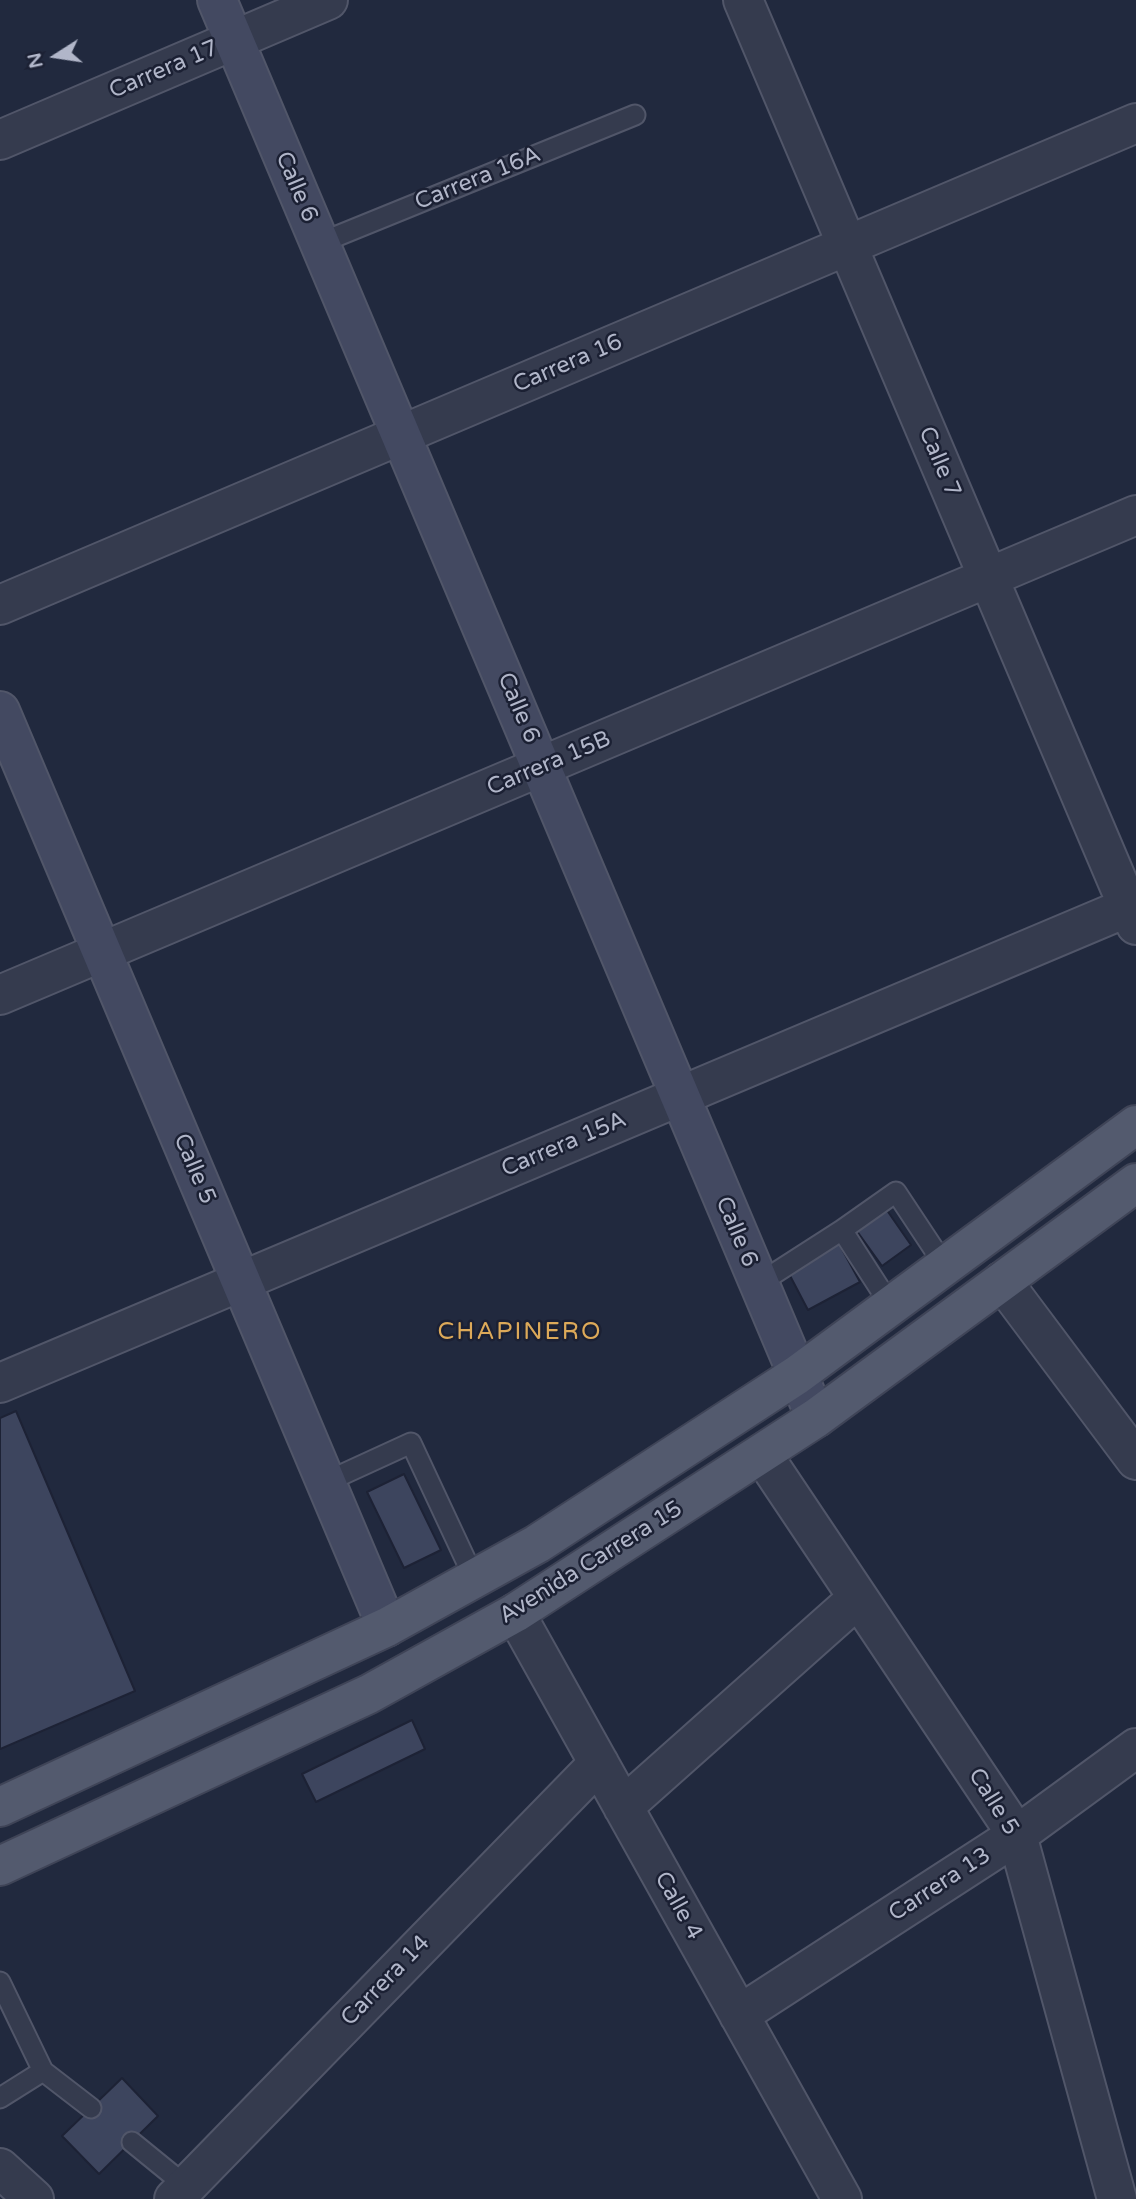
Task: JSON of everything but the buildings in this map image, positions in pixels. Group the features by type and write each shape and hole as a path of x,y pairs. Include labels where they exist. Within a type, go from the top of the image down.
{"main road":[{"name":"Avenida Carrera 15","path":"0,1807 387,1627 537,1544 797,1375 1136,1125"},
{"name":"Avenida Carrera 15","path":"0,1866 369,1694 515,1613 816,1418 1136,1183"}],"street":[{"name":"Calle 6","path":"217,0 542,766 678,1097 816,1418"},
{"name":"Carrera 17","path":"0,139 328,0"},
{"name":"Calle 7","path":"743,0 1132,916"},
{"name":"Carrera 16","path":"0,605 1136,123"},
{"name":"Carrera 15B","path":"0,995 1136,515"},
{"name":"Calle 5","path":"0,711 387,1627"},
{"name":"Carrera 15A","path":"0,1383 678,1097 1132,916"},
{"path":"1002,1281 1136,1460"},
{"name":"Calle 5","path":"762,1454 1017,1835 1117,2199"},
{"path":"623,1807 858,1598"},
{"name":"Calle 4","path":"515,1613 842,2199"},
{"name":"Carrera 13","path":"739,2015 1017,1835 1136,1748"},
{"name":"Carrera 14","path":"180,2193 599,1763"},
{"path":"0,2168 34,2199"}],"lane":[{"name":"Carrera 16A","path":"320,243 635,115"},
{"path":"758,1284 896,1192 945,1266"},
{"path":"842,1230 891,1306"},
{"path":"326,1482 411,1443 475,1580"},
{"path":"0,1982 43,2071 91,2108"},
{"path":"0,2098 43,2071"},
{"path":"132,2142 180,2193"}],"district":[{"name":"CHAPINERO","path":"520,1333"}]}
